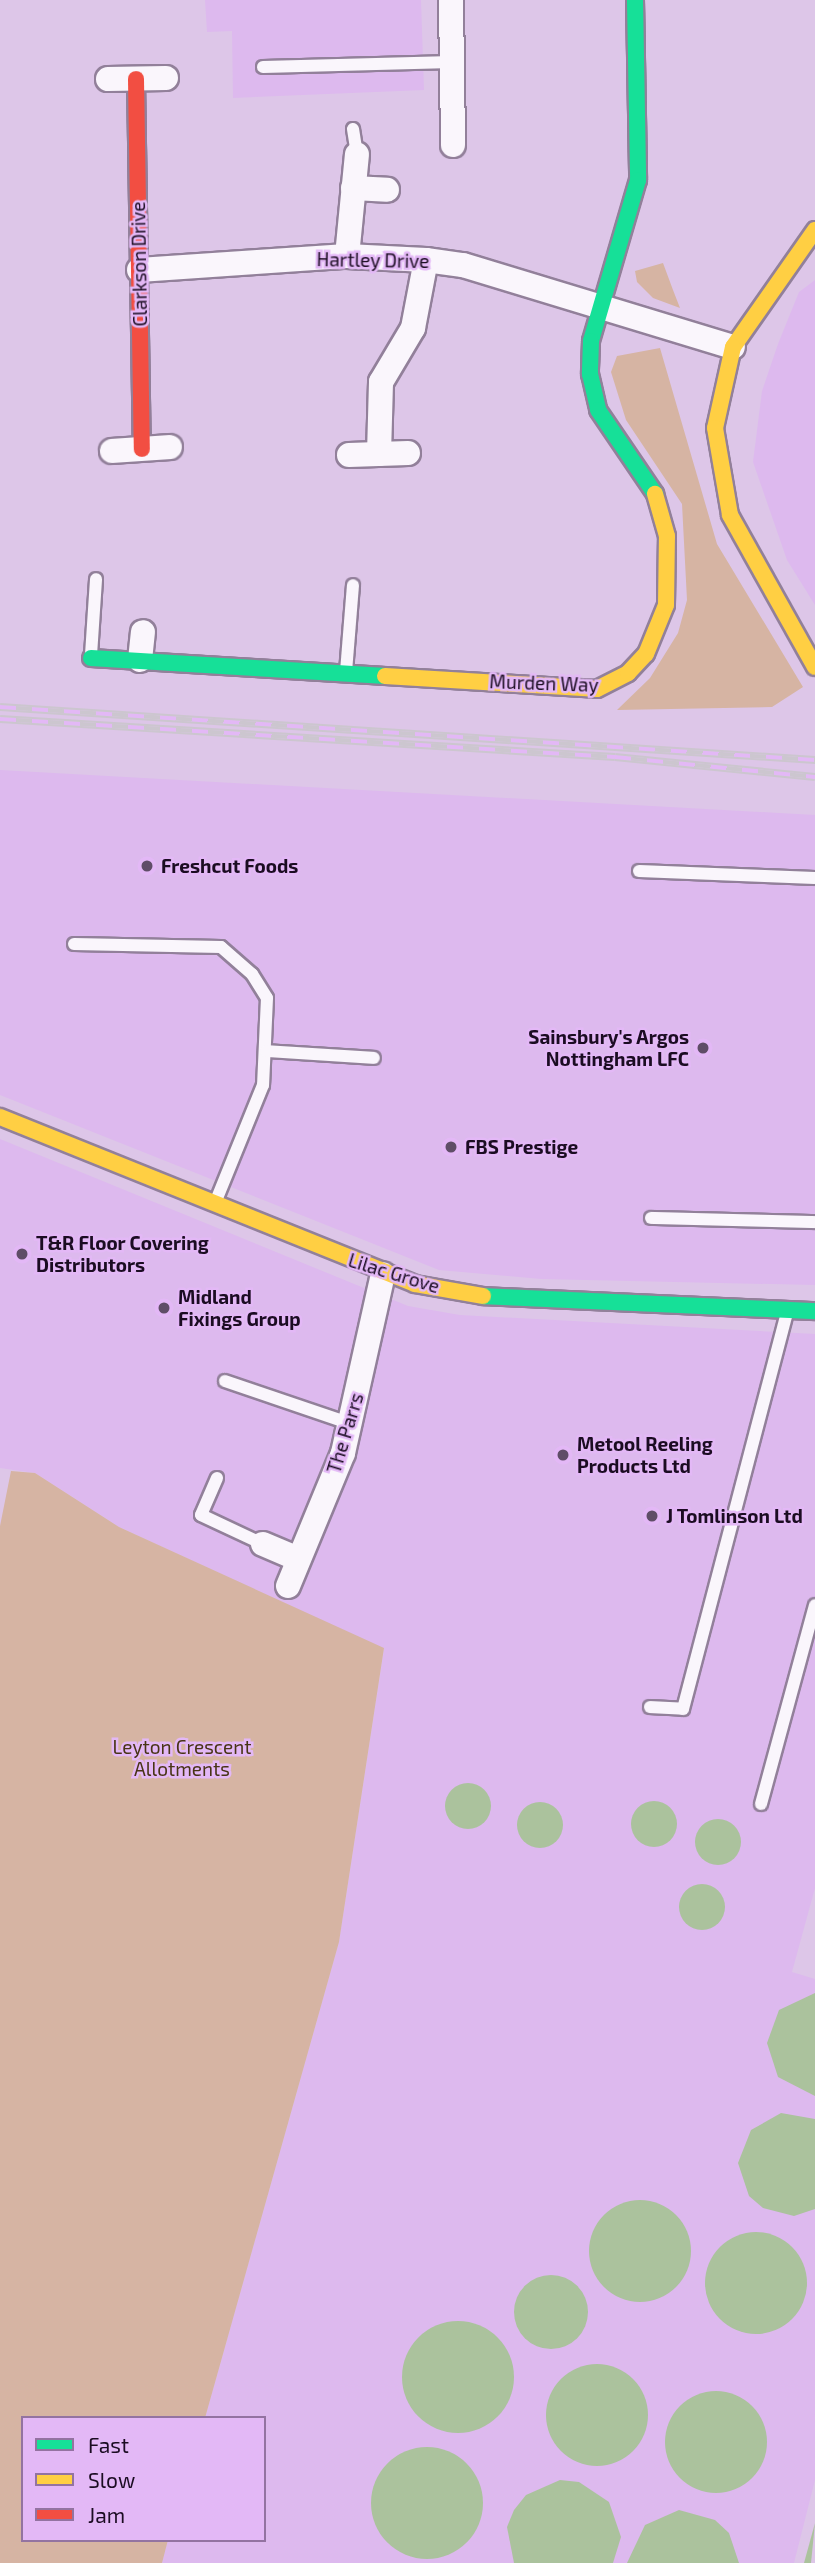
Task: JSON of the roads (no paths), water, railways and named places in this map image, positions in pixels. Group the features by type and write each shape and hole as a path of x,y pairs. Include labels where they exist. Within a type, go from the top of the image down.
{"street":[{"path":"451,0 453,145"},
{"name":"Murden Way","path":"90,658 597,689 628,673 646,654 666,605 667,536 658,499 598,410 590,374 600,307 638,180 635,0"},
{"path":"108,79 166,78"},
{"name":"Clarkson Drive","path":"136,79 142,449"},
{"path":"347,256 357,155"},
{"path":"353,188 387,190"},
{"path":"815,230 733,347 715,428 730,515 815,667"},
{"name":"Hartley Drive","path":"139,270 347,256 426,260 600,307 733,347"},
{"path":"379,454 381,382 413,328 426,260"},
{"path":"112,452 170,447"},
{"path":"349,455 408,453"},
{"path":"140,660 143,632"},
{"name":"Lilac Grove","path":"0,1117 383,1274 503,1299 815,1311"},
{"name":"The Parrs","path":"288,1586 351,1424 383,1274"},
{"path":"263,1544 298,1559"}],"lane":[{"path":"263,66 452,62"},
{"path":"353,129 357,155"},
{"path":"90,658 96,579"},
{"path":"346,672 352,585"},
{"path":"639,871 815,878"},
{"path":"74,944 221,947 252,974 267,998 267,1051 263,1085 215,1204"},
{"path":"267,1051 374,1058"},
{"path":"651,1218 815,1222"},
{"path":"650,1707 683,1709 787,1309"},
{"path":"225,1381 351,1424"},
{"path":"217,1478 201,1515 263,1544"},
{"path":"761,1804 815,1605"}],"railway":[{"path":"0,707 815,760"},
{"path":"0,719 615,757 815,777"}],"place":[{"name":"Freshcut Foods","path":"147,866"},
{"name":"Sainsbury's Argos Nottingham LFC","path":"703,1048"},
{"name":"FBS Prestige","path":"451,1147"},
{"name":"T&R Floor Covering Distributors","path":"22,1254"},
{"name":"Midland Fixings Group","path":"164,1308"},
{"name":"Metool Reeling Products Ltd","path":"563,1455"},
{"name":"J Tomlinson Ltd","path":"652,1516"}],"park label":[{"name":"Leyton Crescent Allotments","path":"182,1758"}]}
